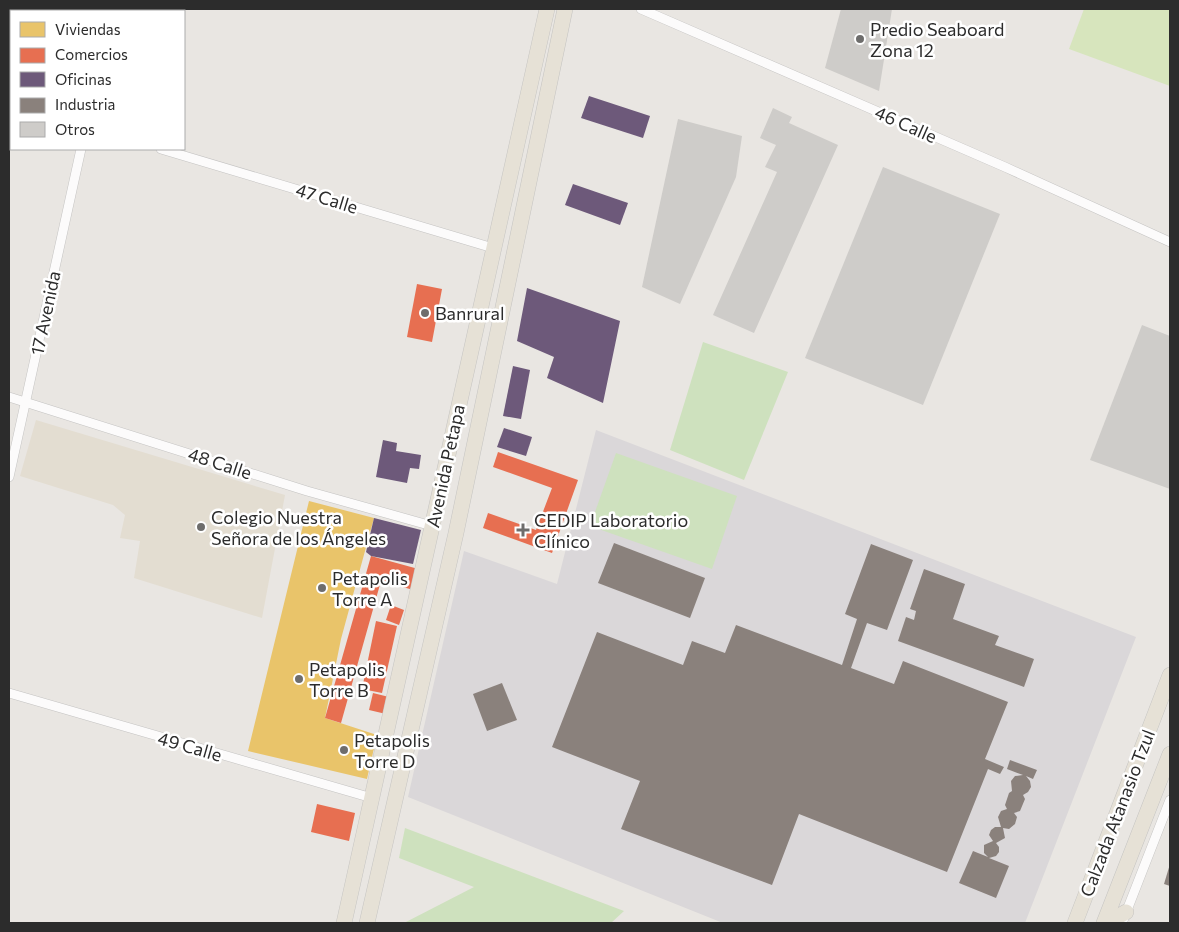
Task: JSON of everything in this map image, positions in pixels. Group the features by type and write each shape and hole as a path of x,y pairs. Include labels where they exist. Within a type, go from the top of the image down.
{"main road":[{"name":"Avenida Petapa","path":"344,923 547,9"},
{"name":"Avenida Petapa","path":"367,923 456,533 564,9"},
{"path":"432,526 456,533"},
{"name":"Calzada Atanasio Tzul","path":"1075,923 1170,675"},
{"name":"Calzada Atanasio Tzul","path":"1106,923 1170,754"},
{"path":"1106,923 1124,918"}],"street":[{"name":"46 Calle","path":"641,9 1005,167 1170,242"},
{"name":"17 Avenida","path":"9,477 81,150"},
{"name":"47 Calle","path":"164,150 493,248"},
{"name":"48 Calle","path":"9,397 307,491 432,526"},
{"name":"49 Calle","path":"9,693 372,798"},
{"path":"1124,918 1170,800"}],"shaded area":[{"name":"Colegio Nuestra Señora de los Ángeles","path":"36,420 285,495 262,618 134,578 140,541 120,538 125,515 113,505 20,476"},
{"path":"596,430 1136,637 1025,923 723,923 408,797 464,551 557,584"}],"green space":[{"path":"1084,9 1170,9 1170,86 1069,49"},
{"path":"703,342 788,372 744,480 670,450"},
{"path":"616,453 737,496 712,569 590,526"},
{"path":"405,828 624,911 611,923 404,923 474,887 399,858"}],"building: Viviendas":[{"path":"309,501 374,518 341,639 325,718 377,735 367,779 248,751"}],"building: Comercios":[{"name":"Banrural","path":"417,284 442,289 432,342 407,337"},
{"path":"498,452 578,480 552,553 483,528 488,513 536,530 552,488 493,467"},
{"path":"371,556 422,570 417,591 381,581 341,723 325,718"},
{"path":"391,605 404,610 399,625 386,620"},
{"path":"376,621 397,626 382,693 362,689"},
{"path":"373,693 389,697 386,714 369,710"},
{"path":"317,804 355,813 349,841 311,832"}],"building: Oficinas":[{"path":"589,96 650,116 643,138 581,118"},
{"path":"573,184 628,203 620,225 565,205"},
{"path":"527,288 620,321 603,403 547,378 554,357 517,341"},
{"path":"513,366 530,370 521,419 503,416"},
{"path":"504,428 532,437 526,456 497,447"},
{"path":"383,440 397,443 396,451 421,455 419,469 410,468 407,483 376,477"},
{"path":"374,518 421,530 413,564 371,556 366,552"}],"building: Industria":[{"path":"614,543 705,578 690,618 598,583"},
{"path":"871,544 913,560 887,630 867,623 851,668 894,684 903,661 1008,702 985,759 1004,767 1000,774 988,769 947,872 799,814 772,885 621,829 640,781 552,747 597,632 683,665 692,641 725,653 736,625 842,665 857,619 845,614"},
{"path":"924,569 965,584 953,619 999,636 995,645 1034,659 1024,687 898,641 906,617 914,620 916,611 910,609"},
{"path":"502,683 517,720 487,731 473,694"},
{"path":"1010,760 1037,770 1033,779 1026,776 1030,781 1031,787 1023,795 1025,799 1020,811 1014,813 1017,817 1015,824 1009,829 1003,828 1005,838 996,843 999,847 999,852 996,856 989,858 1009,866 996,898 959,883 973,851 988,857 984,853 984,845 993,841 989,835 991,830 995,827 1001,827 998,817 1001,811 1007,809 1005,805 1009,793 1012,791 1011,781 1015,776 1023,775 1007,769"},
{"path":"1170,864 1170,886 1164,884"}],"building: Otros":[{"name":"Predio Seaboard Zona 12","path":"841,9 892,9 879,91 825,68"},
{"path":"773,108 792,117 789,123 838,145 754,333 713,315 777,172 765,167 776,145 760,138"},
{"path":"678,119 742,136 736,177 680,304 642,287"},
{"path":"883,167 1000,214 923,405 805,358"},
{"path":"1142,325 1170,336 1170,489 1090,460"}],"place":[{"name":"Predio Seaboard Zona 12","path":"860,39"},
{"name":"Banrural","path":"425,313"},
{"name":"Colegio Nuestra Señora de los Ángeles","path":"201,527"},
{"name":"CEDIP Laboratorio Clínico","path":"523,530"},
{"name":"Petapolis Torre A","path":"322,588"},
{"name":"Petapolis Torre B","path":"299,679"},
{"name":"Petapolis Torre D","path":"344,750"}]}
